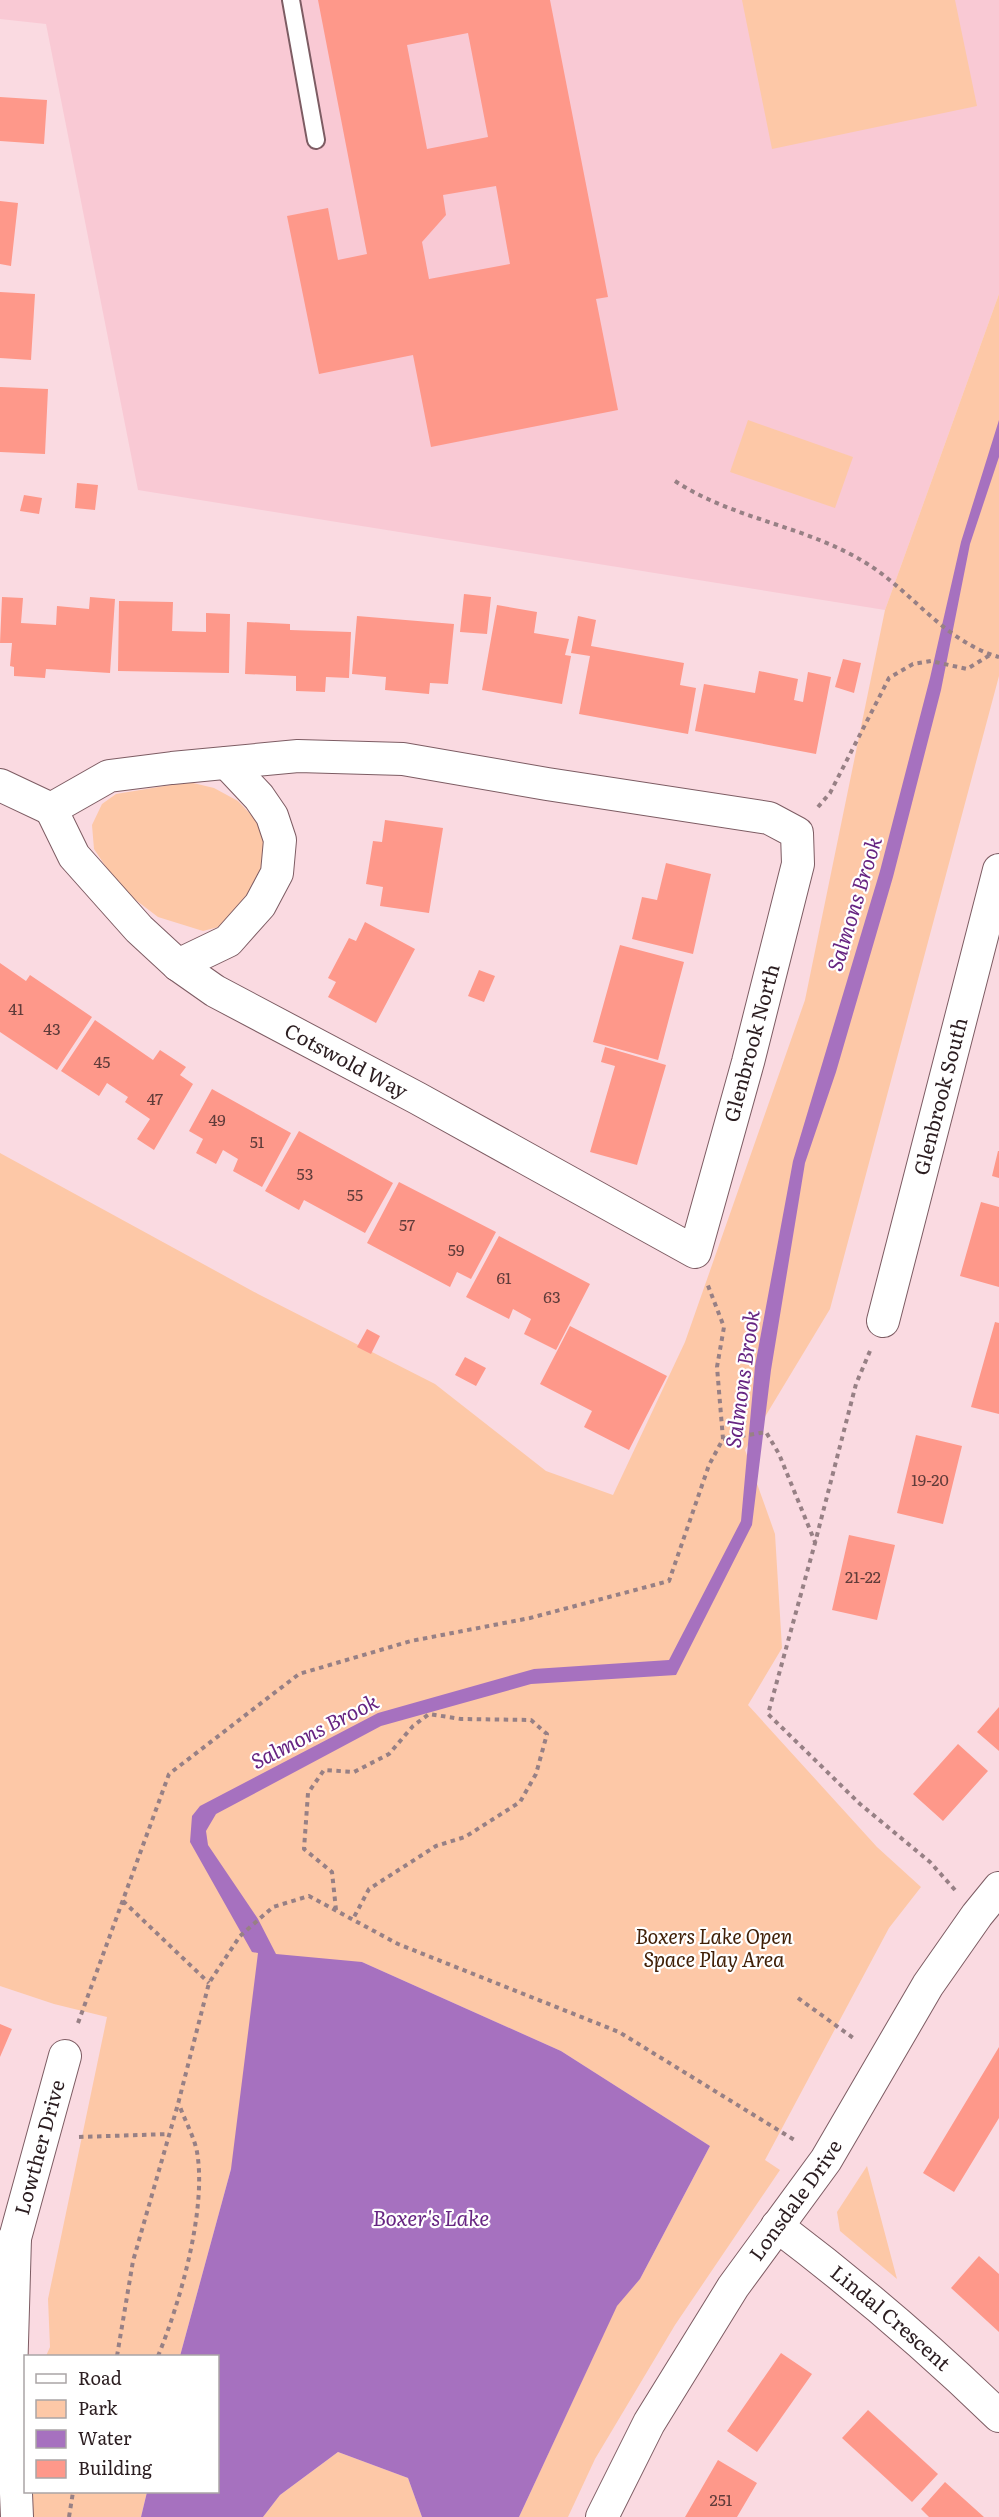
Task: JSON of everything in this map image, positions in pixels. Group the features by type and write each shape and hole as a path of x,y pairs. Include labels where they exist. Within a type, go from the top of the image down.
{"street":[{"path":"0,785 51,808 109,776 298,756 403,759 769,818 797,833"},
{"path":"178,965 228,941 260,905 277,873 280,840 272,816 259,797 227,763"},
{"name":"Cotswold Way","path":"51,808 74,856 139,929 178,965 215,991 417,1098 695,1252"},
{"name":"Glenbrook North","path":"695,1252 748,1062 798,864 797,833"},
{"name":"Glenbrook South","path":"883,1321 997,887"},
{"name":"Lonsdale Drive","path":"602,2517 649,2423 733,2287 825,2160 928,1985 993,1898"},
{"name":"Lowther Drive","path":"17,2517 11,2376 6,2341 8,2247 43,2139 65,2056"},
{"name":"Lindal Crescent","path":"777,2226 875,2302 953,2371 999,2416"}],"lane":[{"path":"291,0 316,140"}],"path":[{"path":"675,481 699,497 821,538 877,570 958,640 999,657"},
{"path":"797,833 830,793 889,678 913,664 931,661 967,669 990,655"},
{"path":"65,2056 169,1774 299,1674 411,1641 530,1618 669,1581 709,1465 723,1439 717,1367 724,1327 695,1252"},
{"path":"883,1321 856,1384 768,1714 860,1803 930,1862 993,1898"},
{"path":"723,1439 766,1432 779,1454 815,1543"},
{"path":"336,1910 332,1872 304,1849 308,1793 324,1770 354,1772 389,1754 412,1726 429,1714 461,1719 531,1720 546,1734 536,1774 520,1802 465,1837 436,1846 369,1889 353,1919"},
{"path":"117,2355 133,2261 178,2104 209,1983 240,1936 273,1907 309,1896 398,1944 619,2032 825,2160"},
{"path":"123,1901 209,1983"},
{"path":"798,1998 883,2060"},
{"path":"158,2355 173,2320 199,2193 197,2151 178,2104"},
{"path":"43,2139 169,2134"},
{"path":"69,2517 73,2493"}],"shaded area":[{"path":"0,0 999,0 999,294 885,610 138,490 46,24 0,19"}],"green space":[{"path":"742,0 955,0 977,106 772,149"},
{"name":"Boxers Lake Open Space Play Area","path":"999,294 999,676 830,1309 745,1450 775,1534 782,1648 748,1705 877,1847 921,1887 889,1928 765,2160 780,2170 675,2325 595,2459 568,2517 519,2517 617,2305 640,2279 710,2146 561,2051 362,1962 231,2169 180,2355 46,2355 50,2347 48,2299 107,2017 54,2004 0,1986 0,1153 258,1294 435,1384 546,1471 613,1495 685,1342 805,1000 885,610"},
{"path":"748,420 853,457 835,508 730,472"},
{"path":"189,782 214,788 238,801 255,819 266,843 259,891 226,925 203,931 158,917 120,888 94,849 92,825 102,804 116,794"},
{"path":"867,2166 897,2279 840,2231 837,2212"},
{"path":"338,2452 408,2478 422,2517 263,2517 280,2495"},
{"path":"29,2493 147,2493 141,2517 30,2517"}],"water":[{"name":"Boxer's Lake","path":"999,420 999,457 970,544 941,690 893,877 836,1072 805,1163 771,1370 752,1525 676,1675 531,1684 381,1726 216,1814 206,1831 208,1845 258,1919 276,1954 362,1962 561,2051 710,2146 640,2279 617,2306 519,2517 422,2517 408,2478 338,2452 280,2495 263,2517 141,2517 147,2493 219,2493 219,2355 180,2355 231,2169 258,1953 252,1952 190,1842 192,1816 200,1806 378,1713 534,1669 669,1660 741,1521 755,1366 793,1161 880,871 930,678 961,542"}],"building":[{"path":"318,0 550,0 608,297 596,299 618,410 431,447 413,355 319,374 287,216 328,208 338,260 367,254","holes":["468,33 488,137 427,149 407,45","496,186 510,264 429,279 422,242 446,215 443,195"]},
{"path":"0,97 47,100 44,144 0,141"},
{"path":"0,201 18,203 11,266 0,264"},
{"path":"0,292 35,294 31,360 0,358"},
{"path":"0,387 48,389 45,454 0,452"},
{"path":"77,483 98,485 95,510 75,508"},
{"path":"24,495 42,498 39,514 20,511"},
{"path":"464,594 491,597 487,634 460,632"},
{"path":"2,597 23,598 21,623 56,625 57,606 89,609 90,597 115,599 110,673 46,669 45,678 14,676 14,667 10,666 12,643 0,643"},
{"path":"119,601 173,602 172,631 206,632 206,613 230,614 229,673 118,671"},
{"path":"497,605 537,612 534,633 569,639 565,655 571,656 562,704 482,690"},
{"path":"357,616 454,624 448,684 430,683 429,694 385,690 386,677 352,674"},
{"path":"578,616 596,620 591,646 684,663 680,685 696,688 688,734 579,714 590,656 571,653"},
{"path":"247,622 290,624 290,630 351,632 349,678 326,677 325,692 296,691 296,676 245,674"},
{"path":"843,659 861,663 854,693 835,687"},
{"path":"759,671 798,679 794,700 803,702 808,672 831,677 816,754 695,731 704,684 755,693"},
{"path":"385,820 443,828 429,913 380,906 383,887 366,884 373,841 382,842"},
{"path":"666,863 711,874 693,954 632,939 642,897 657,900"},
{"path":"365,922 415,949 376,1023 328,997 336,982 328,978 349,938 356,941"},
{"path":"620,945 684,962 658,1060 593,1042"},
{"path":"0,963 26,981 30,975 92,1017 57,1070 0,1032"},
{"path":"479,970 495,976 484,1002 468,996"},
{"path":"95,1020 153,1060 160,1050 186,1067 180,1075 193,1084 154,1150 137,1139 150,1119 125,1102 128,1097 107,1083 99,1096 61,1071"},
{"path":"605,1047 666,1065 637,1165 590,1152 615,1066 601,1062"},
{"path":"212,1089 291,1133 262,1187 233,1171 238,1159 223,1150 216,1164 196,1153 203,1139 189,1131"},
{"path":"299,1131 393,1183 365,1233 304,1200 299,1210 265,1191"},
{"path":"999,1151 999,1178 992,1176"},
{"path":"399,1182 496,1232 471,1279 457,1272 450,1287 367,1243"},
{"path":"981,1202 999,1207 999,1287 960,1276"},
{"path":"499,1236 590,1284 556,1350 524,1334 531,1319 513,1309 509,1319 466,1297"},
{"path":"995,1322 999,1323 999,1414 971,1407"},
{"path":"570,1326 667,1376 629,1450 584,1427 592,1411 540,1384"},
{"path":"367,1329 380,1336 371,1354 357,1347"},
{"path":"465,1357 486,1368 476,1386 455,1375"},
{"path":"916,1435 962,1446 943,1524 897,1513"},
{"path":"849,1535 895,1545 877,1620 832,1610"},
{"path":"999,1707 999,1751 977,1732"},
{"path":"958,1744 988,1771 943,1821 913,1794"},
{"path":"0,2024 12,2029 0,2057"},
{"path":"999,2047 999,2118 954,2192 923,2173"},
{"path":"979,2256 999,2274 999,2332 951,2288"},
{"path":"781,2353 812,2374 757,2452 727,2431"},
{"path":"868,2410 938,2474 912,2502 842,2438"},
{"path":"718,2460 757,2483 737,2517 685,2517"},
{"path":"945,2482 984,2517 929,2517 921,2509"}],"water label":[{"name":"Salmons Brook","path":"855,904"},
{"name":"Salmons Brook","path":"743,1379"},
{"name":"Salmons Brook","path":"315,1732"}]}
